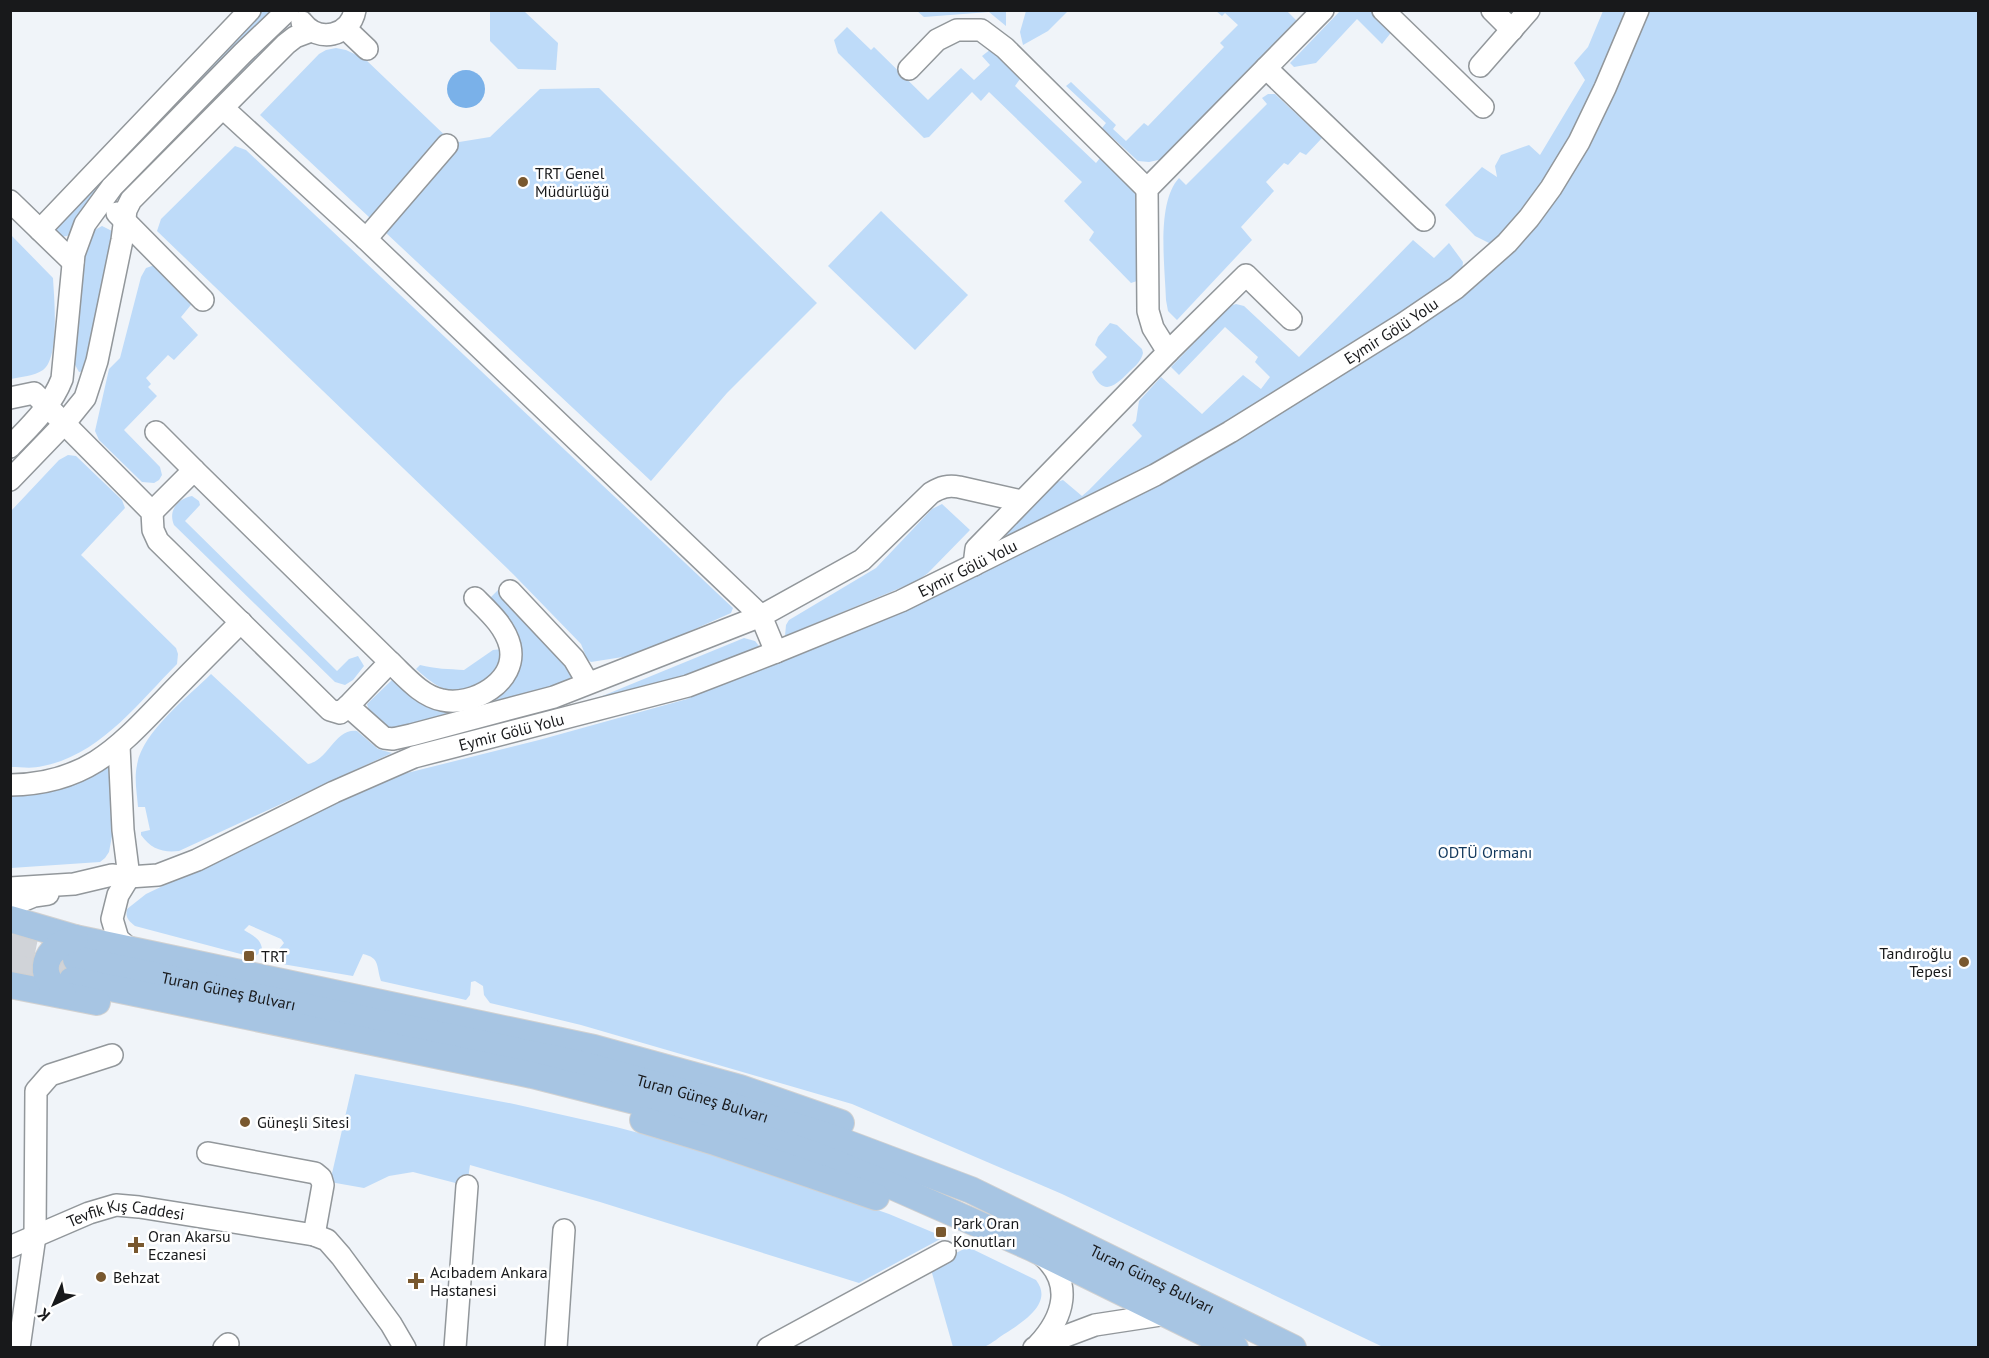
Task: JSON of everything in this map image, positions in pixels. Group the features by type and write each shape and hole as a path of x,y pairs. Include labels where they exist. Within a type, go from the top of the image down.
{"main road":[{"path":"10,919 72,968"},
{"path":"10,985 136,951 542,1036 740,1088 873,1136 920,1158 971,1190"},
{"name":"Turan Güneş Bulvarı","path":"72,968 585,1065 726,1104 833,1138 971,1190 1293,1347"},
{"name":"Turan Güneş Bulvarı","path":"72,968 532,1075 713,1121 818,1156 956,1213 1235,1347"}],"street":[{"path":"40,230 250,10"},
{"path":"10,447 48,407 56,394 64,372 73,262 85,224 101,200 243,53 288,10"},
{"path":"298,10 303,24 311,31 329,36 353,16 367,49"},
{"path":"1147,189 1323,10"},
{"path":"1383,10 1483,107"},
{"path":"1492,10 1512,30"},
{"path":"1480,66 1530,10"},
{"name":"Eymir Gölü Yolu","path":"10,888 74,884 112,875 129,877 158,875 197,860 334,792 414,757 688,686 901,601 1155,475 1230,432 1403,324 1465,281 1507,243 1551,188 1579,142 1638,10"},
{"path":"909,69 937,40 957,30 981,30 1005,48 1147,189 1148,311 1153,328 1168,352"},
{"path":"10,480 64,424 85,398 97,361 123,240 124,219 131,200 295,37 311,31"},
{"path":"1266,68 1424,220"},
{"path":"223,108 366,239 761,616 776,652"},
{"path":"366,239 447,145"},
{"path":"101,200 124,219 203,300"},
{"path":"10,201 73,262"},
{"path":"974,565 976,549 1246,274 1291,319"},
{"path":"10,398 34,393 152,512 153,530 158,541 330,710 340,713 390,662"},
{"path":"156,432 422,692 442,700 465,701 495,686 507,668 511,658 510,648 501,626 475,598"},
{"path":"152,512 194,470"},
{"path":"348,706 380,736 393,739 554,697 761,616 862,560 938,488 959,487 1022,501"},
{"path":"510,591 574,658 588,683"},
{"path":"10,785 35,783 70,774 90,765 119,746 240,622"},
{"path":"119,746 123,830 129,877 118,894 112,919 118,939 136,951"},
{"path":"10,906 47,894 104,889 129,877"},
{"path":"19,1347 35,1236 36,1091 50,1075 112,1055"},
{"path":"208,1153 315,1173 321,1178 323,1185 314,1235"},
{"path":"455,1347 467,1186"},
{"name":"Tevfik Kış Caddesi","path":"10,1247 89,1213 116,1205 314,1235 327,1240 391,1324 405,1347"},
{"path":"556,1347 564,1230"},
{"path":"1036,1346 1055,1321 1063,1296 1061,1280 1057,1272 1037,1250"},
{"path":"768,1347 945,1252"},
{"path":"1036,1346 1095,1325 1141,1316 1167,1314"}],"green space":[{"path":"1026,10 1068,11 1048,31 1023,45 1020,32"},
{"path":"262,11 271,11 91,197 71,235 62,237 56,228 60,218"},
{"path":"490,11 524,11 558,43 556,70 518,69 490,41"},
{"path":"917,11 1006,11 1006,26 989,12 924,17"},
{"path":"1216,11 1287,11 1298,22 1163,159 1149,162 1138,161 1102,128 1106,123 1066,86 1071,82 1116,125 1113,129 1126,141 1144,123 1148,126 1224,47 1220,43 1238,25 1225,13 1222,16"},
{"path":"1340,11 1374,11 1393,30 1382,44 1357,19 1316,63 1294,67 1290,63"},
{"path":"1603,11 1631,11 1602,79 1548,178 1502,239 1489,243 1475,236 1445,205 1482,167 1497,177 1495,166 1501,155 1529,145 1540,155 1585,80 1574,63 1588,47"},
{"name":"ODTÜ Ormanı","path":"1638,11 1978,11 1978,1347 1383,1347 1062,1194 852,1104 581,1025 490,1003 484,995 483,986 475,981 471,982 470,995 466,1000 381,981 375,960 363,954 353,976 282,964 275,958 275,954 284,943 281,939 249,925 244,930 258,940 262,949 252,957 135,926 128,919 127,909 146,894 330,806 403,774 539,740 687,699 974,565 1403,324 1529,218"},
{"path":"290,19 290,24 118,200 117,194"},
{"path":"847,27 871,50 874,47 928,100 961,68 974,80 990,65 982,56 991,49 1020,79 1015,86 1096,163 1100,158 1136,193 1137,281 1131,283 1089,240 1094,232 1064,201 1082,182 989,92 981,101 972,92 929,137 924,138 838,53 834,40"},
{"path":"336,48 365,59 453,143 490,137 540,89 599,88 817,303 727,393 651,481 260,115 319,54"},
{"path":"1268,94 1275,94 1322,138 1306,155 1300,152 1288,165 1284,163 1266,182 1274,191 1241,227 1252,240 1177,320 1168,311 1164,253 1167,203 1172,189 1179,178 1186,185 1267,104 1262,98"},
{"path":"235,146 246,150 733,608 731,613 629,656 591,662 587,659 581,644 513,574 157,231 161,219"},
{"path":"881,211 968,295 915,350 828,266"},
{"path":"102,226 114,232 86,371 79,372 74,363 81,260 93,231"},
{"path":"11,235 53,278 55,312 54,341 48,363 36,374 11,379"},
{"path":"1413,240 1434,258 1449,243 1463,262 1459,278 1283,391 1010,539 1005,534 1057,482 1063,480 1082,496 1089,490 1142,436 1132,425 1136,421 1139,401 1161,377 1202,414 1243,375 1261,389 1270,377 1255,362 1258,357 1225,327 1179,375 1171,367 1230,306 1236,304 1244,306 1299,357"},
{"path":"158,264 195,300 181,317 198,335 174,360 168,355 146,378 151,384 148,387 157,396 124,430 160,467 162,475 154,483 142,482 99,440 95,431 109,369 120,358 141,277 146,268"},
{"path":"1110,323 1117,325 1142,349 1143,353 1139,362 1123,378 1105,387 1096,380 1092,372 1107,357 1095,345 1098,337"},
{"path":"68,455 76,456 122,500 125,508 81,555 176,648 177,664 117,725 83,751 43,766 11,767 11,511 59,460"},
{"path":"192,496 199,501 200,505 185,521 337,671 349,659 358,656 364,666 353,680 345,685 335,682 174,525 172,515 175,506"},
{"path":"942,504 970,530 928,573 917,581 785,636 789,620 876,568 932,509"},
{"path":"498,590 540,632 548,636 572,676 566,686 393,733 369,711 367,704 393,679 431,703 511,674 488,600"},
{"path":"744,638 755,641 759,646 676,681 573,708"},
{"path":"502,649 502,666 478,691 444,689 416,669 420,665 464,670 493,650"},
{"path":"211,674 308,764 315,762 337,739 349,731 357,731 378,749 392,753 179,851 158,849 149,844 141,835 141,832 150,830 145,807 138,807 137,765 147,740 167,716"},
{"path":"104,766 111,769 117,809 109,852 105,858 100,862 11,868 10,793"},
{"path":"355,1074 514,1104 707,1151 889,1214 944,1237 859,1283 600,1202 470,1165 467,1186 413,1172 389,1176 364,1188 330,1182"},
{"path":"968,1247 1036,1280 1041,1288 1039,1304 1028,1317 991,1343 978,1348 953,1347 930,1266"}],"water":[{"path":"466,70 480,75 485,89 480,103 466,108 452,103 447,89 452,75"}],"tunnel":[{"path":"10,946 70,958"},
{"path":"10,967 66,978"}],"place":[{"name":"TRT Genel Müdürlüğü","path":"523,182"},
{"name":"TRT","path":"249,956"},
{"name":"Tandıroğlu Tepesi","path":"1964,962"},
{"name":"Güneşli Sitesi","path":"245,1122"},
{"name":"Park Oran Konutları","path":"941,1232"},
{"name":"Oran Akarsu Eczanesi","path":"136,1245"},
{"name":"Behzat","path":"101,1277"},
{"name":"Acıbadem Ankara Hastanesi","path":"416,1281"}]}
